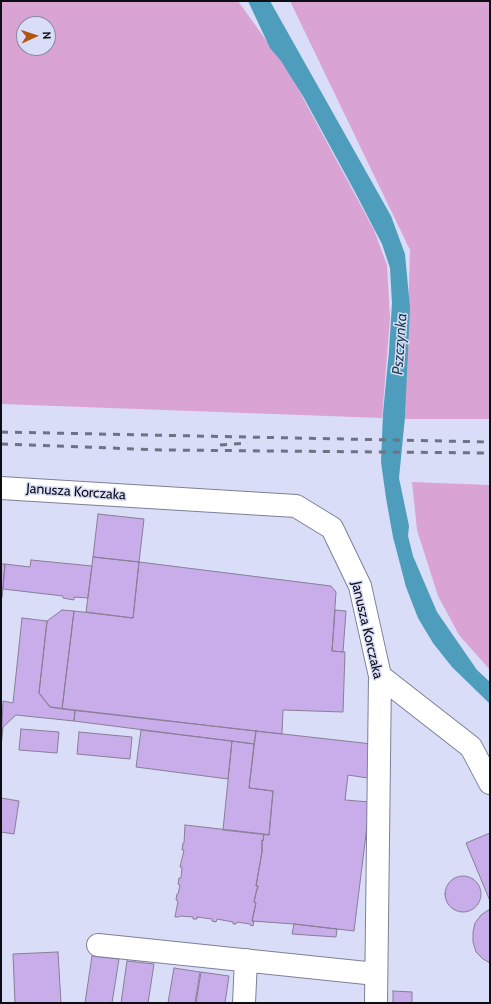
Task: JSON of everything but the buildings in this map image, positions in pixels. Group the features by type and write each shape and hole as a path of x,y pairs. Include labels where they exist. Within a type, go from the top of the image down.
{"street":[{"name":"Janusza Korczaka","path":"1,488 296,506 332,528 360,586 380,676 376,1003"},
{"path":"380,676 471,747 490,783"},
{"path":"98,945 376,974"},
{"path":"244,1003 246,960"}],"shaded area":[{"path":"1,1 238,1 289,72 374,230 387,265 390,318 382,418 1,404"},
{"path":"290,1 488,1 490,3 490,419 405,419 410,250"},
{"path":"412,482 490,485 490,670 459,635 438,596 417,530"}],"water":[{"name":"Pszczynka","path":"248,1 270,1 391,216 405,254 410,308 405,417 399,478 409,526 408,536 413,556 437,612 477,670 490,682 490,704 452,667 433,643 418,618 406,587 393,537 381,462 383,413 392,303 390,268 382,244 304,98 281,61 270,48"}],"railway":[{"path":"1,432 490,442"},
{"path":"220,445 248,443"},
{"path":"1,444 164,450 490,453"}]}
